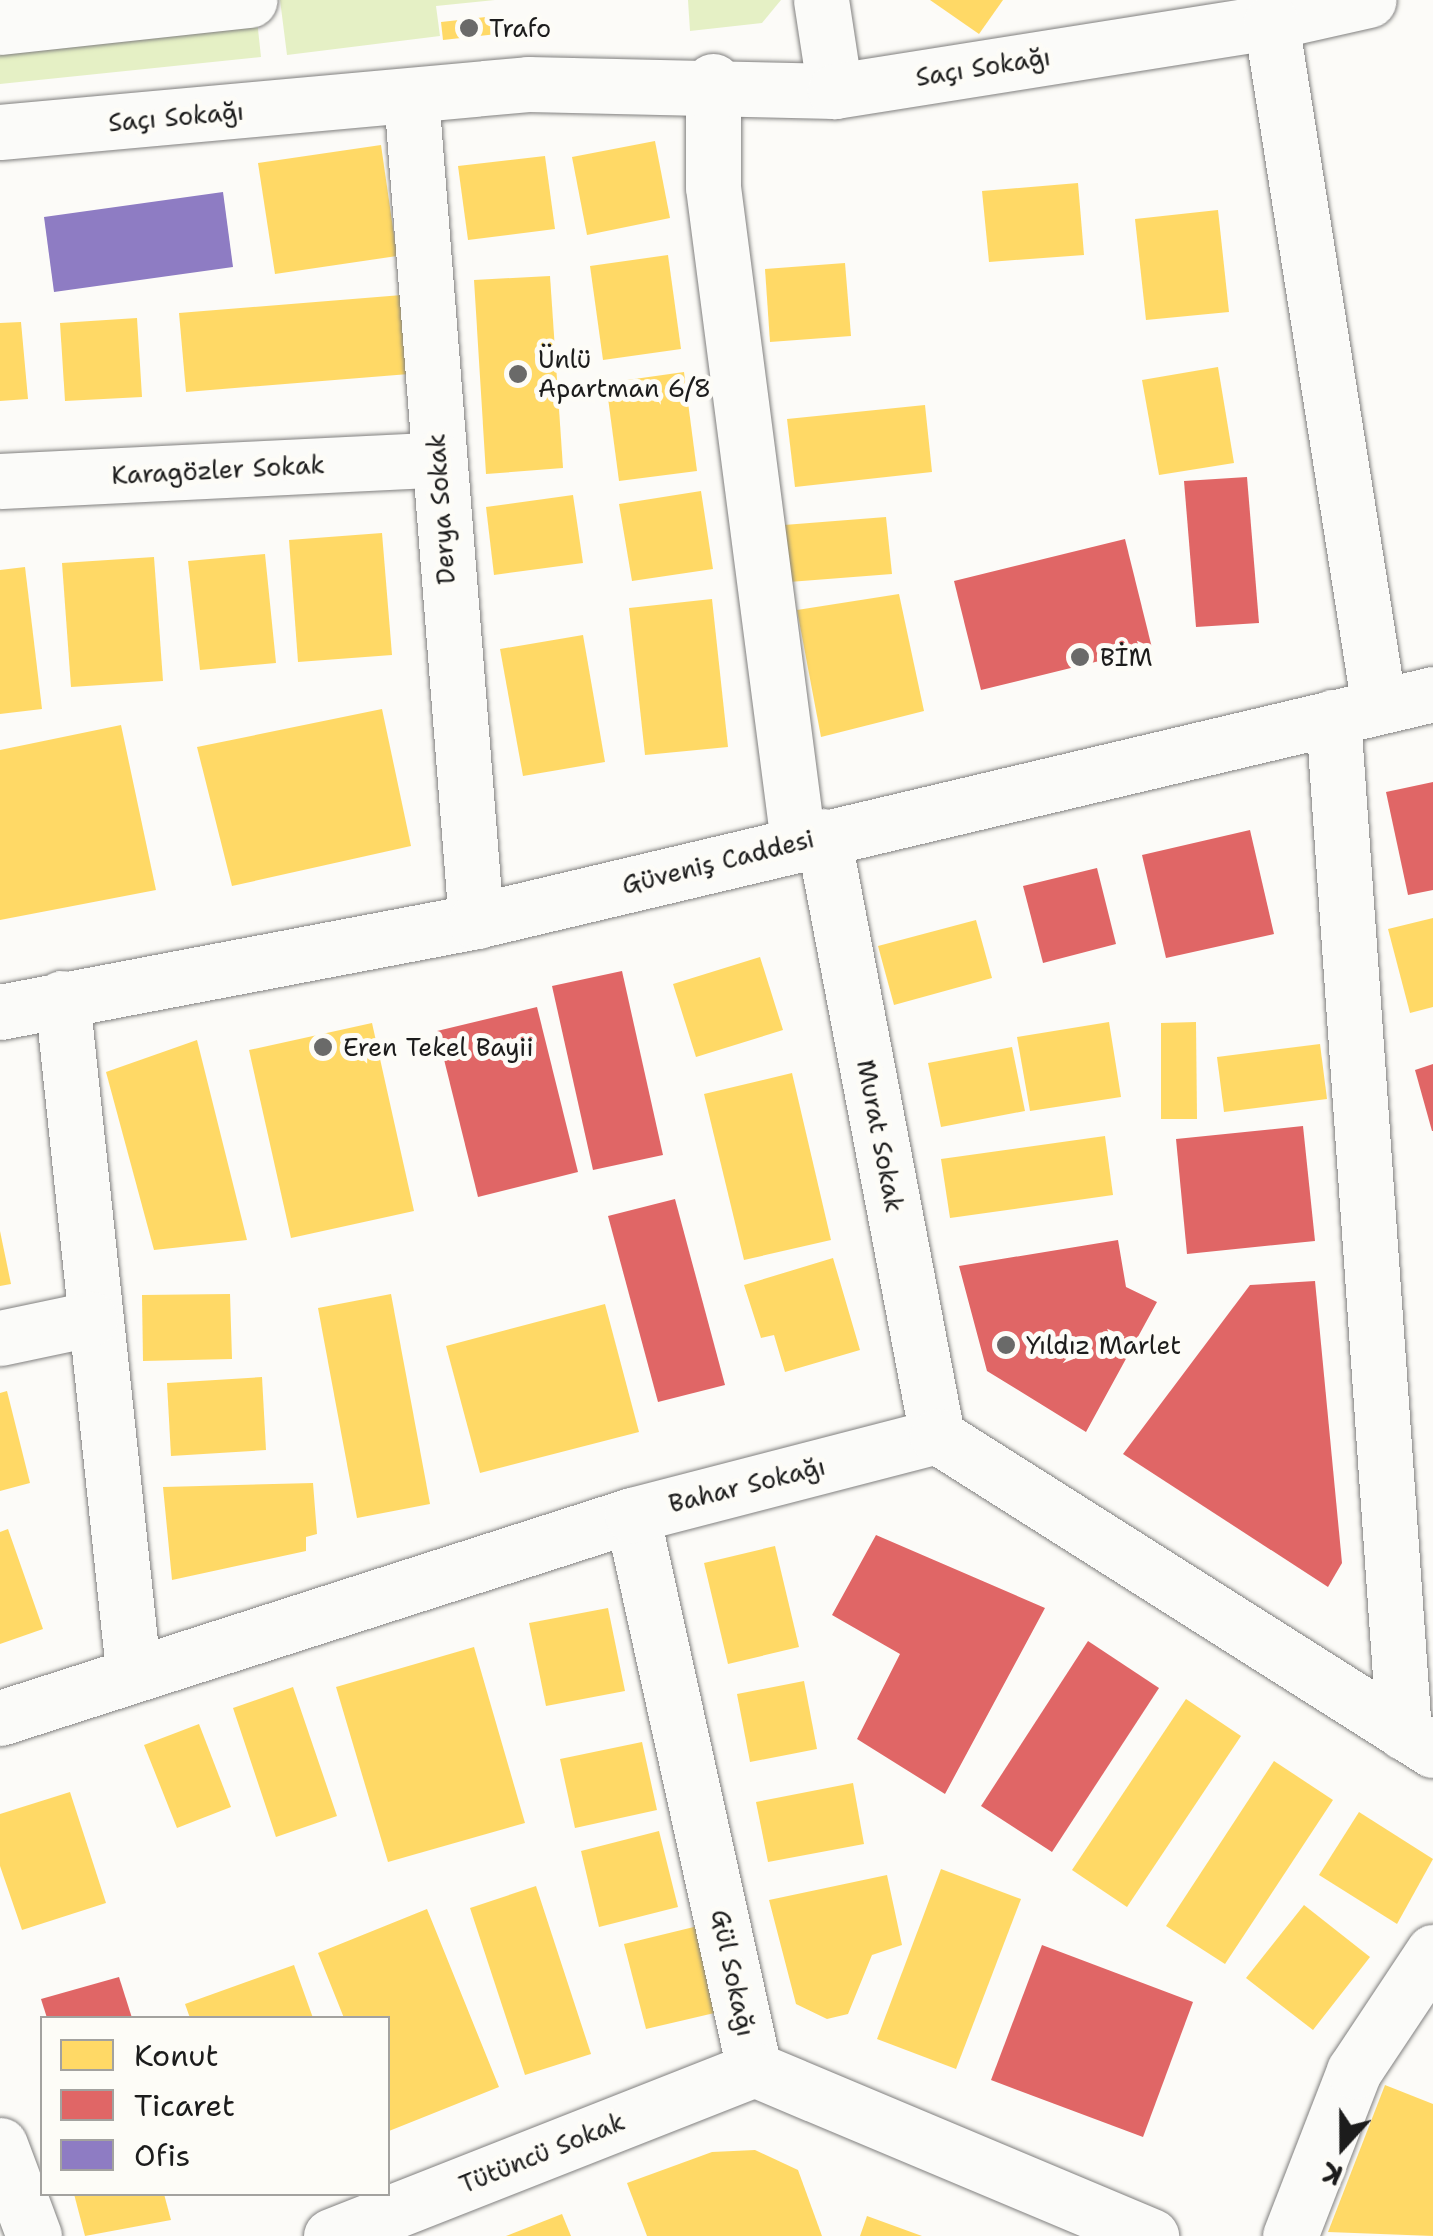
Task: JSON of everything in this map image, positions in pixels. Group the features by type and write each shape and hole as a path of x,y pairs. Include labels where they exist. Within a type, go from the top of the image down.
{"street":[{"path":"0,27 250,0"},
{"path":"821,0 835,91"},
{"name":"Saçı Sokağı","path":"0,132 411,96 713,82 835,91 1272,22 1368,0"},
{"path":"1272,22 1362,641 1356,712 1418,1742"},
{"name":"Murat Sokak","path":"713,82 713,187 810,839 937,1436"},
{"name":"Derya Sokak","path":"411,96 436,460 476,920"},
{"name":"Karagözler Sokak","path":"0,481 436,460"},
{"name":"Güveniş Caddesi","path":"0,1012 476,920 1433,694"},
{"path":"62,998 90,1319 133,1670"},
{"path":"0,1338 90,1319"},
{"path":"937,1436 1418,1742"},
{"name":"Bahar Sokağı","path":"0,1718 133,1670 632,1515 937,1436"},
{"name":"Gül Sokağı","path":"632,1515 754,2069 1134,2233"},
{"path":"1290,2236 1354,2070 1433,1952"},
{"name":"Tütüncü Sokak","path":"331,2236 754,2069"},
{"path":"0,2145 34,2236"}],"green space":[{"path":"280,0 495,0 436,6 440,36 287,55"},
{"path":"688,0 781,0 762,23 690,31"},
{"path":"257,20 261,57 0,84 0,51"}],"building: Konut":[{"path":"930,0 1003,0 979,34"},
{"name":"Trafo","path":"495,16 497,34 443,40 441,22"},
{"path":"655,141 670,218 587,235 572,157"},
{"path":"381,145 397,256 275,274 258,163"},
{"path":"545,156 555,229 468,240 458,166"},
{"path":"1078,183 1084,255 989,262 982,191"},
{"path":"1218,210 1229,312 1146,320 1135,219"},
{"path":"668,255 681,349 603,360 590,266"},
{"path":"845,263 851,336 770,342 765,269"},
{"name":"Ünlü Apartman 6/8","path":"550,276 563,468 486,474 474,280"},
{"path":"402,295 409,374 186,392 179,313"},
{"path":"137,318 142,397 65,401 60,323"},
{"path":"21,322 28,399 0,401 0,323"},
{"path":"1218,367 1234,463 1159,475 1142,380"},
{"path":"684,372 697,471 619,481 606,383"},
{"path":"925,405 932,472 795,487 787,419"},
{"path":"701,491 713,569 632,581 619,504"},
{"path":"573,495 583,563 494,575 486,507"},
{"path":"886,517 892,574 789,582 784,525"},
{"path":"382,533 392,655 298,662 289,540"},
{"path":"265,554 276,663 200,670 188,561"},
{"path":"154,557 163,681 71,687 62,563"},
{"path":"25,567 42,709 0,714 0,570"},
{"path":"899,594 924,711 821,737 797,610"},
{"path":"712,599 728,747 645,755 629,608"},
{"path":"583,635 605,762 523,776 500,649"},
{"path":"382,709 411,846 232,886 197,747"},
{"path":"121,725 156,890 0,920 0,750"},
{"path":"1433,918 1433,1007 1410,1013 1388,929"},
{"path":"976,920 992,978 894,1005 878,946"},
{"path":"760,957 783,1030 696,1057 673,984"},
{"path":"1109,1022 1121,1097 1030,1111 1017,1037"},
{"path":"1196,1022 1197,1119 1161,1119 1161,1023"},
{"path":"372,1023 414,1211 291,1238 249,1050"},
{"path":"197,1040 247,1240 154,1250 106,1072"},
{"path":"1320,1044 1327,1099 1224,1112 1217,1057"},
{"path":"1012,1047 1025,1111 941,1127 928,1063"},
{"path":"792,1073 831,1240 744,1260 704,1094"},
{"path":"1105,1136 1113,1195 950,1218 941,1159"},
{"path":"0,1231 11,1284 0,1286"},
{"path":"833,1258 860,1350 785,1372 774,1335 761,1338 744,1285"},
{"path":"230,1294 232,1359 143,1361 142,1295"},
{"path":"391,1294 430,1504 357,1518 318,1308"},
{"path":"605,1304 639,1432 480,1473 446,1346"},
{"path":"262,1377 266,1450 171,1456 167,1383"},
{"path":"7,1391 30,1483 0,1491 0,1393"},
{"path":"313,1483 317,1534 306,1537 306,1551 172,1580 163,1487"},
{"path":"8,1529 43,1629 0,1644 0,1532"},
{"path":"775,1546 799,1647 728,1664 704,1563"},
{"path":"608,1608 625,1691 546,1706 529,1623"},
{"path":"474,1647 525,1823 388,1862 336,1687"},
{"path":"804,1681 817,1749 750,1762 737,1694"},
{"path":"293,1687 337,1816 276,1837 233,1708"},
{"path":"1186,1699 1241,1736 1127,1907 1072,1870"},
{"path":"199,1724 231,1807 177,1828 144,1745"},
{"path":"642,1742 657,1810 575,1828 560,1759"},
{"path":"1274,1761 1333,1800 1225,1964 1166,1926"},
{"path":"853,1783 864,1844 768,1862 756,1802"},
{"path":"70,1792 106,1903 22,1930 0,1866 0,1814"},
{"path":"1359,1812 1433,1859 1397,1924 1319,1875"},
{"path":"659,1831 678,1907 599,1927 581,1851"},
{"path":"941,1869 1021,1899 956,2069 877,2039"},
{"path":"887,1875 902,1945 872,1955 848,2014 827,2019 796,2004 769,1900"},
{"path":"536,1886 591,2054 525,2075 470,1908"},
{"path":"1304,1905 1370,1957 1313,2030 1246,1978"},
{"path":"427,1909 499,2087 390,2131 390,2016 343,2016 318,1953"},
{"path":"702,1925 723,2011 646,2029 624,1944"},
{"path":"294,1965 312,2016 189,2016 185,2004"},
{"path":"1385,2085 1433,2104 1433,2236 1328,2232"},
{"path":"755,2150 798,2170 822,2236 647,2236 627,2183 712,2152"},
{"path":"75,2196 165,2196 171,2220 85,2236"},
{"path":"562,2214 571,2236 506,2236"},
{"path":"867,2216 922,2236 860,2236"}],"building: Ticaret":[{"path":"1247,477 1259,623 1196,627 1184,481"},
{"path":"1125,539 1152,648 981,690 954,581"},
{"path":"1433,782 1433,890 1408,895 1386,792"},
{"path":"1250,830 1274,934 1166,958 1142,855"},
{"path":"1097,868 1116,944 1043,963 1023,886"},
{"path":"622,971 663,1155 593,1170 552,986"},
{"path":"537,1007 578,1172 478,1197 437,1031"},
{"path":"1433,1064 1433,1131 1432,1131 1415,1070"},
{"path":"1303,1126 1315,1241 1187,1254 1176,1139"},
{"path":"675,1199 725,1385 658,1402 608,1216"},
{"path":"1118,1240 1126,1287 1157,1302 1086,1432 987,1371 959,1266"},
{"path":"1315,1281 1342,1563 1328,1587 1123,1454 1250,1285"},
{"path":"876,1535 1045,1608 945,1794 857,1739 900,1654 832,1615"},
{"path":"1088,1641 1159,1688 1052,1852 981,1806"},
{"path":"1042,1945 1193,2002 1143,2137 991,2080"},
{"path":"119,1977 131,2016 46,2016 41,1999"}],"building: Ofis":[{"path":"223,192 233,267 54,292 44,217"}],"place":[{"name":"Trafo","path":"469,28"},
{"name":"Ünlü Apartman 6/8","path":"518,374"},
{"name":"BİM","path":"1080,657"},
{"name":"Eren Tekel Bayii","path":"323,1047"},
{"name":"Yıldız Marlet","path":"1006,1345"}]}
